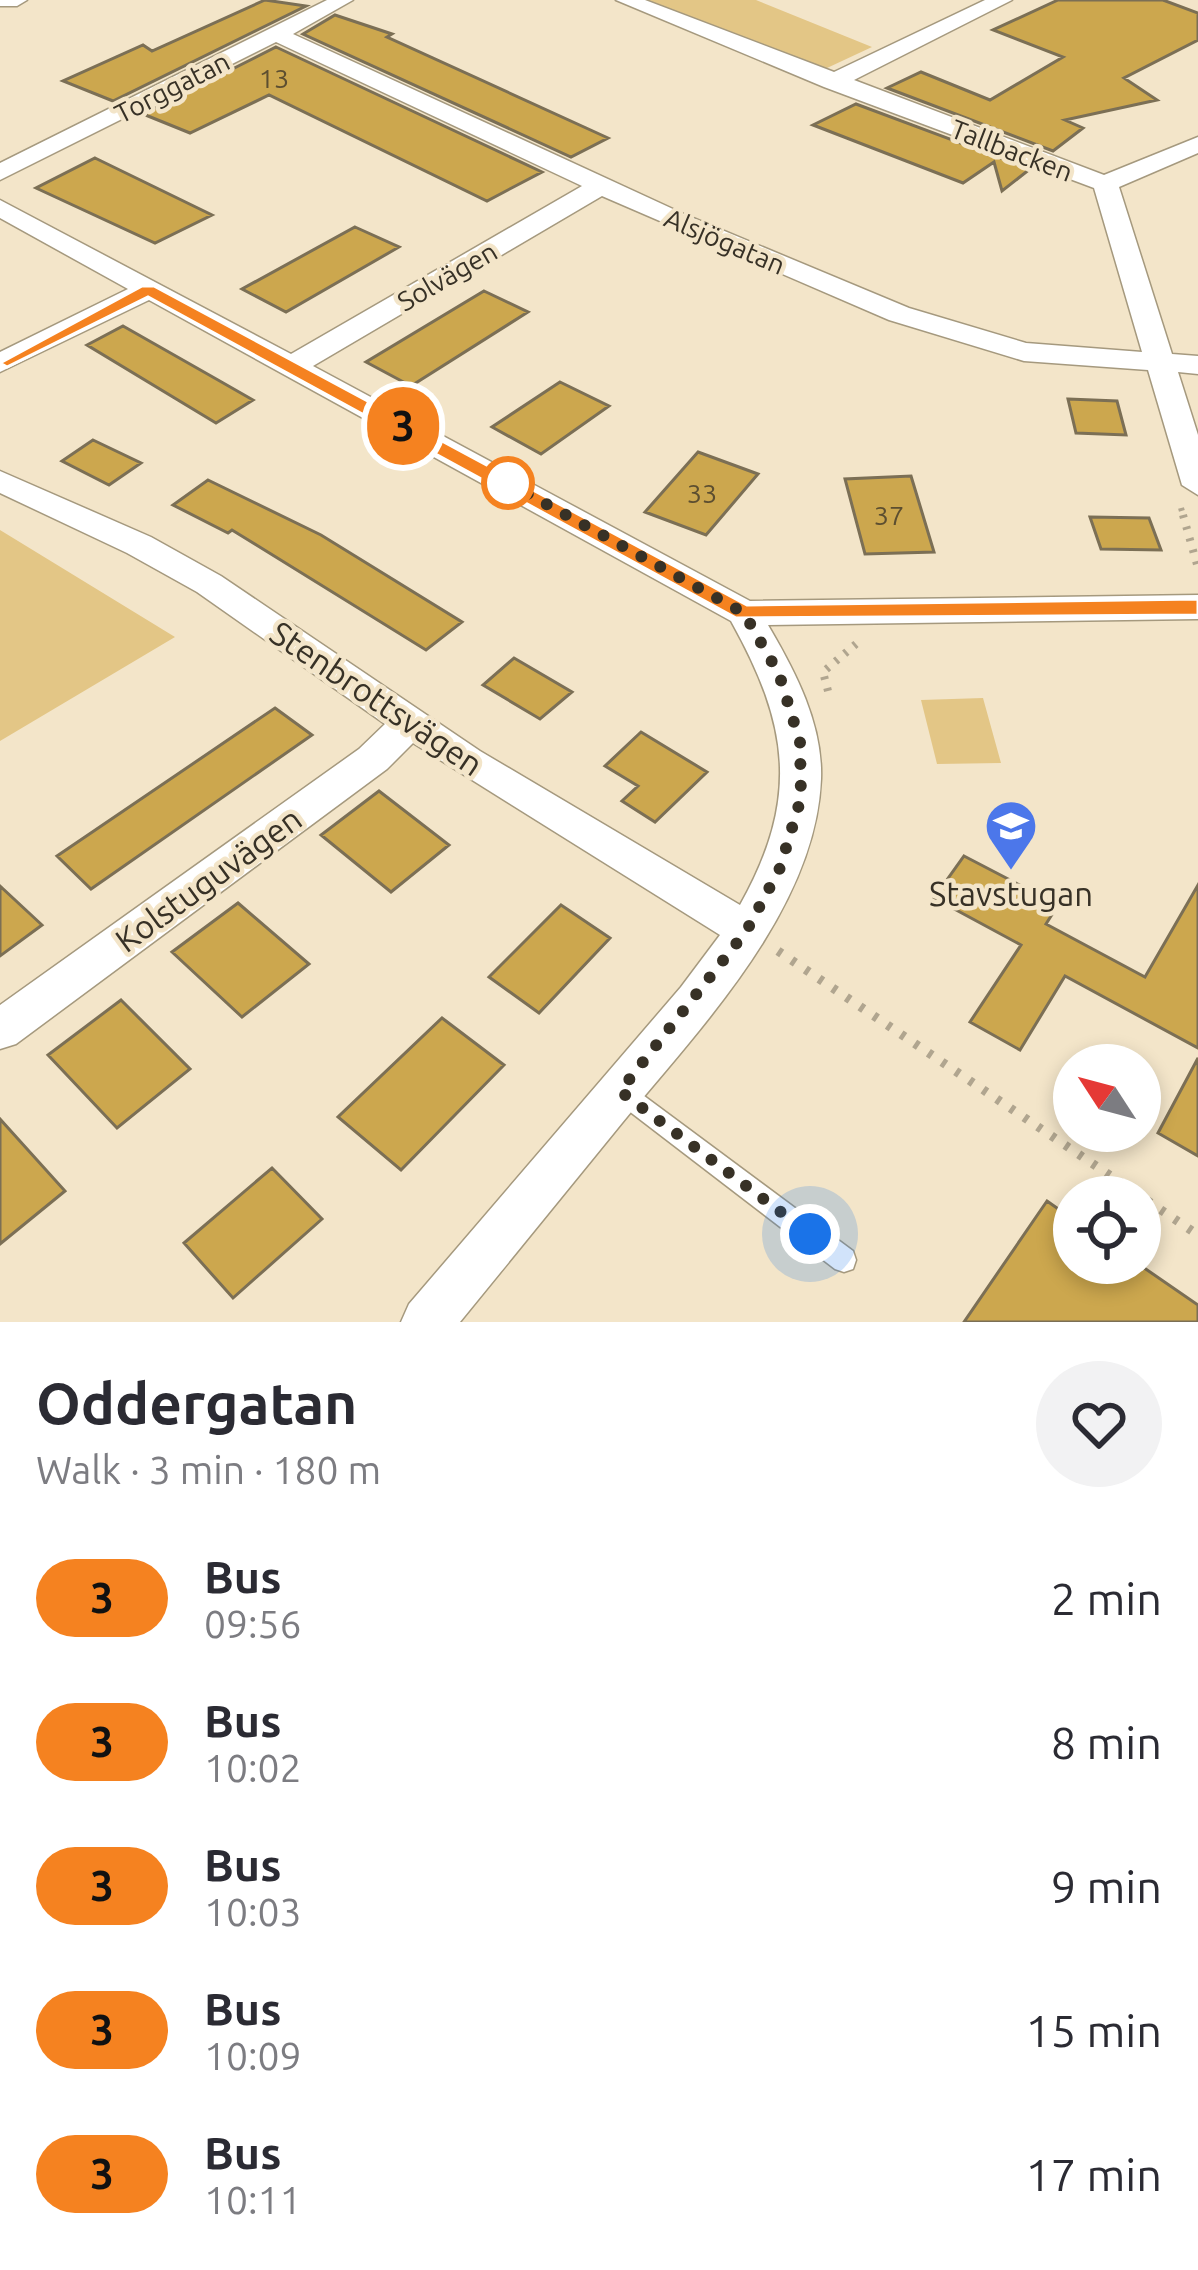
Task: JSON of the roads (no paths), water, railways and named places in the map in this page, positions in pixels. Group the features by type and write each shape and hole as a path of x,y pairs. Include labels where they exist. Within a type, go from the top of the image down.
{"street":[{"path":"0,0 17,0"},
{"name":"Torggatan","path":"0,173 343,0"},
{"name":"Tallbacken","path":"626,0 1105,184 1159,363 1189,494"},
{"path":"832,82 1002,0"},
{"name":"Alsjögatan","path":"277,34 601,186 945,330 1024,352 1198,365"},
{"path":"1105,184 1198,144"},
{"name":"Solvägen","path":"292,366 601,186"},
{"path":"0,208 744,613 1198,607"},
{"path":"0,363 148,290"},
{"name":"Stenbrottsvägen","path":"0,481 139,545 209,584 466,761 747,930"},
{"path":"427,1322 747,930 780,868 801,798 800,742 779,674 744,613"},
{"name":"Kolstuguvägen","path":"0,1030 373,758 411,722"}],"lane":[{"path":"620,1091 844,1260"}],"place":[{"name":"Stavstugan","path":"1011,872"}]}
